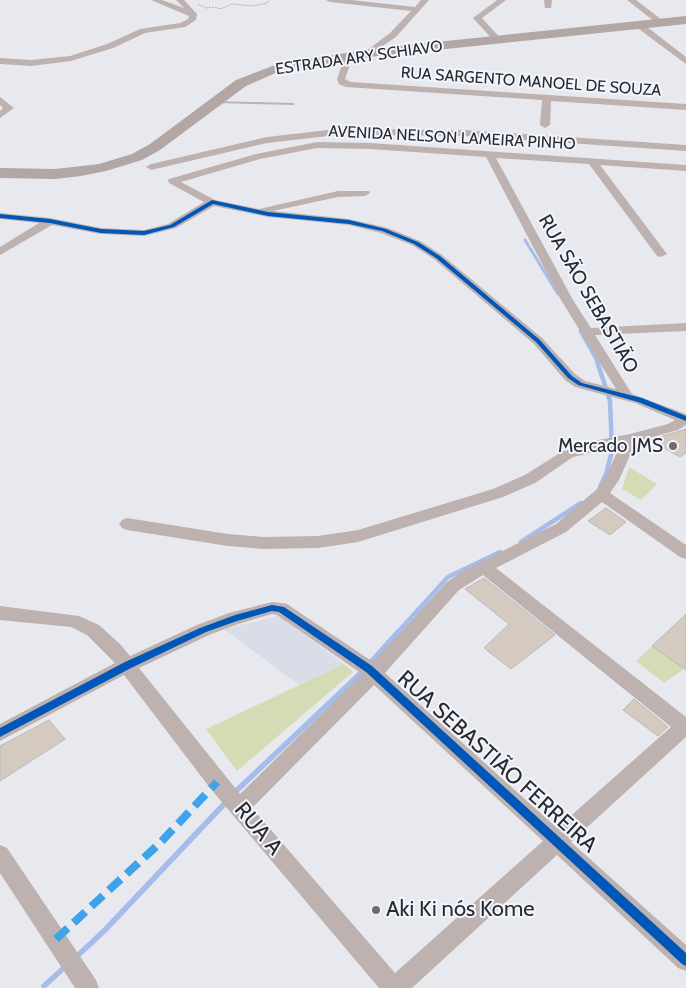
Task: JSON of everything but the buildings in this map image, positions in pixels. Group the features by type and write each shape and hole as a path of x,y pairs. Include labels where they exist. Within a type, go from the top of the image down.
{"main road":[{"name":"ESTRADA ARY SCHIAVO","path":"0,173 55,174 81,171 137,158 155,147 241,82 260,73 298,64 369,53 686,20"}],"street":[{"path":"155,0 193,14"},
{"path":"330,0 415,9"},
{"path":"369,53 394,35 415,9 425,0"},
{"path":"498,40 477,18 502,0"},
{"path":"631,0 662,23"},
{"path":"181,1 193,14"},
{"path":"0,61 31,63 71,58 110,46 143,31 186,23 192,20 193,14"},
{"path":"639,25 686,61"},
{"name":"RUA SARGENTO MANOEL DE SOUZA","path":"349,56 341,78 342,82 349,85 686,107"},
{"path":"546,125 547,98"},
{"path":"0,100 9,108 0,115"},
{"path":"151,167 267,140 337,132 465,133 686,148"},
{"name":"AVENIDA NELSON LAMEIRA PINHO","path":"174,181 259,156 317,146 370,146 686,168"},
{"name":"RUA SÃO SEBASTIÃO","path":"489,154 567,300 588,332 621,395 683,423"},
{"path":"137,158 194,194 212,202 255,212 369,226 416,243 438,257 538,341 570,377 580,384 593,389 621,395"},
{"path":"592,161 661,254"},
{"path":"255,212 338,194 365,193"},
{"path":"0,216 50,221 101,231 144,233 172,226 212,202"},
{"path":"0,252 50,221"},
{"path":"588,332 686,327"},
{"path":"127,524 228,540 264,543 318,542 358,536 498,493 530,479 568,454 683,423"},
{"path":"232,799 453,586 484,567 561,528 601,494 612,480 623,440"},
{"path":"601,494 686,553"},
{"path":"394,988 685,727 484,567"},
{"name":"RUA SEBASTIÃO FERREIRA","path":"128,665 203,630 235,618 272,608 286,612 367,668 686,960"},
{"name":"RUA A","path":"0,613 73,621 93,630 114,649 232,799 394,988"},
{"path":"0,733 128,665"},
{"path":"0,855 88,988"}],"lane":[{"path":"214,102 292,104"}],"path":[{"path":"181,1 220,9 232,3 253,6 267,3 269,0"}],"shaded area":[{"path":"279,616 344,664 299,685 224,629"}],"green space":[{"path":"629,467 657,484 641,500 622,489"},
{"path":"652,646 684,669 664,683 636,661"},
{"path":"344,664 353,672 237,771 206,729"}],"waterway":[{"path":"525,240 558,294"},
{"path":"580,331 597,362"},
{"path":"597,362 610,401 612,451 606,474 600,487"},
{"path":"521,542 581,503"},
{"path":"397,633 448,577 500,552"},
{"path":"234,793 362,672 398,632"},
{"path":"74,959 104,931 227,801"},
{"path":"44,986 67,965"}],"marked path":[{"path":"56,939 161,842 217,782"}],"cycle path":[{"path":"0,216 50,221 101,231 144,233 172,226 212,202 268,214 349,222 384,230 416,243 438,257 538,341 570,377 580,384 640,400 686,419"},
{"path":"0,733 128,665 203,630 235,618 272,608 281,609 369,669 686,960"}],"place":[{"name":"Mercado JMS","path":"673,446"},
{"name":"Aki Ki nós Kome","path":"376,910"}]}
